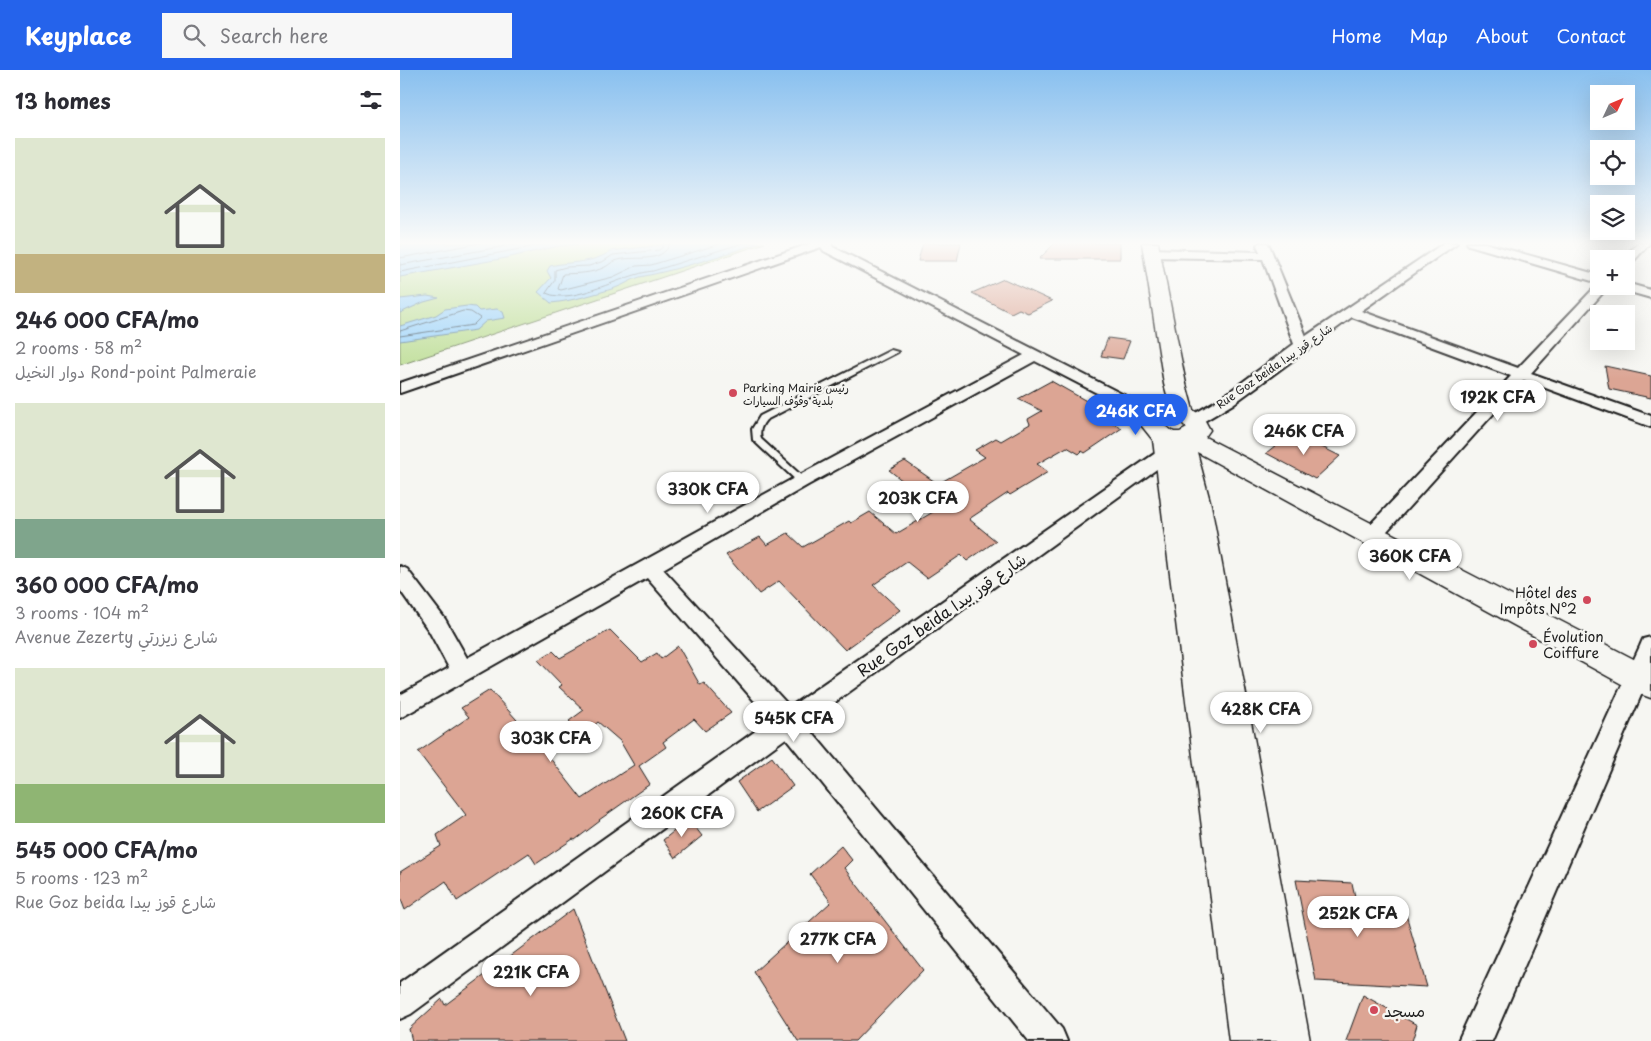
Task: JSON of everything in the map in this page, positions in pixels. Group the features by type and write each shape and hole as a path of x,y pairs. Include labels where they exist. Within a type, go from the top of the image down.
{"main road":[{"path":"1155,288 1175,384 1177,429 1252,1041"},
{"path":"1177,429 1647,667"},
{"path":"1177,429 1198,505 1287,1041"}],"street":[{"path":"400,388 691,288"},
{"path":"904,288 1177,429"},
{"path":"1280,288 1302,345"},
{"name":"Rue Goz beida شارع قوز بيدا","path":"400,1003 788,722 1177,429 1227,401 1302,345 1386,288"},
{"path":"1635,289 1651,294"},
{"path":"1376,531 1595,295"},
{"path":"1352,312 1651,422"},
{"path":"400,707 802,481 1034,356"},
{"path":"649,567 788,722 1050,1041"},
{"path":"400,574 437,625 463,671"},
{"path":"1475,1041 1647,667"}],"lane":[{"path":"802,481 757,440 755,433 757,425 763,418 894,352"}],"green space":[{"path":"400,288 629,288 400,365"}],"water":[{"path":"541,288 614,288 575,299 551,303 538,292"},
{"path":"427,296 439,298 424,302 400,313 400,299"},
{"path":"467,306 475,307 479,311 497,309 503,312 505,318 486,321 476,330 400,341 400,326 436,315 445,309"}],"building":[{"path":"983,288 1024,288 1052,301 1028,313 1019,309 1011,313 972,293"},
{"path":"1108,338 1130,341 1123,359 1101,356"},
{"path":"1605,366 1651,376 1651,398 1609,389"},
{"path":"1051,381 1090,403 1088,405 1091,407 1087,410 1122,428 1085,453 1082,451 1079,454 1067,447 1037,464 1048,472 1010,495 1008,493 969,519 996,541 967,561 961,555 927,578 907,562 873,585 900,610 845,650 779,581 759,594 726,555 760,537 767,545 788,533 803,547 849,521 851,523 870,512 896,534 938,509 889,470 905,461 938,484 985,457 975,450 996,438 1001,441 1030,424 1028,419 1042,411 1018,399"},
{"path":"1299,436 1340,456 1315,479 1266,453 1286,437 1293,441"},
{"path":"610,630 642,662 657,653 661,659 678,646 700,685 704,683 731,713 705,731 694,719 663,742 666,747 639,766 650,784 599,820 575,840 573,839 536,864 529,853 457,901 446,881 405,910 400,897 400,872 441,846 437,835 466,815 418,752 469,717 461,708 490,690 542,748 582,799 634,765 620,741 598,722 583,735 569,721 584,710 559,687 562,685 538,660 553,651 560,658"},
{"path":"772,757 793,786 757,812 737,782"},
{"path":"689,819 702,836 675,858 663,840"},
{"path":"841,846 852,860 844,868 923,970 855,1041 798,1041 754,972 831,902 810,874"},
{"path":"1296,880 1352,883 1356,901 1403,904 1427,987 1316,981"},
{"path":"573,909 625,1041 412,1041 409,1029 442,999 445,1005"},
{"name":"مسجد","path":"1363,995 1417,1025 1412,1041 1346,1041"}],"place":[{"name":"Parking Mairie رئيس بلدية وقوف السيارات","path":"733,393"},
{"name":"Hôtel des Impôts N°2","path":"1587,600"},
{"name":"Évolution Coiffure","path":"1533,644"},
{"name":"مسجد","path":"1374,1010"}]}
